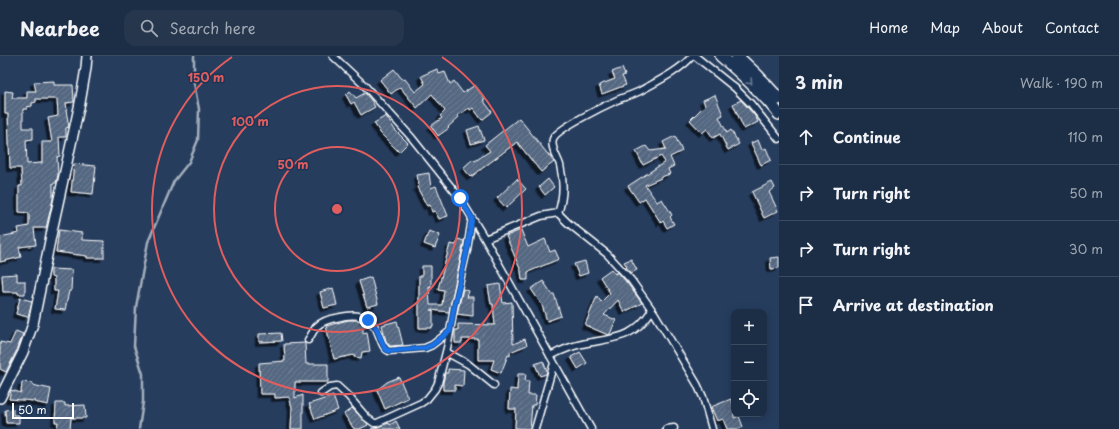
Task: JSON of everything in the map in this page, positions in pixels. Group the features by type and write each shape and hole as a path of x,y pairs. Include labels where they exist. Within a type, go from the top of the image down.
{"highway":[{"path":"721,56 744,76 779,114"},
{"path":"737,56 779,99"}],"main road":[{"path":"0,398 23,352 33,324 80,103 87,56"}],"street":[{"path":"333,56 365,86 412,138 460,198 485,239 591,429"},
{"path":"558,213 562,201 563,179 560,163 552,144 554,136 593,112 646,88 677,69 694,56 735,88 751,104 779,139"},
{"path":"485,239 541,216 558,213"},
{"path":"558,213 568,223 607,254 631,280 652,310 697,384 703,397 712,429"},
{"path":"320,393 330,387 337,386 342,389 374,423 380,422 427,399 438,383 446,352 472,218"},
{"path":"550,356 576,345 624,335 639,326 652,310"},
{"path":"308,340 317,326 329,319 348,315 366,318 372,323 380,334 385,349 389,351 425,348 432,345 450,331"},
{"path":"446,352 468,364 494,385"},
{"path":"535,429 554,363"},
{"path":"666,429 674,428"}],"building":[{"path":"622,68 625,75 622,76 626,85 602,94 599,85 615,79 612,72"},
{"path":"394,69 403,80 405,79 415,92 425,84 421,76 437,69 439,74 445,72 450,84 454,81 463,93 475,85 485,99 483,100 492,112 482,120 473,108 470,110 469,108 457,116 459,117 448,127 449,128 438,136 431,126 442,118 440,116 445,111 432,94 417,108 400,87 391,94 380,80"},
{"path":"54,81 54,85 73,85 74,102 66,103 69,127 66,128 66,137 59,137 60,156 57,157 58,175 56,183 53,183 53,199 46,228 34,228 36,245 19,247 21,257 0,262 0,237 19,233 18,228 29,226 29,213 19,212 19,186 22,186 21,168 10,168 8,114 5,114 5,91 13,92 12,98 27,98 27,91 36,91 34,82","holes":["36,99 57,99 58,116 48,118 52,142 42,142 42,163 27,164 26,140 33,139 33,128 23,128 23,109 27,109 27,107 32,106 32,103 36,102"]},
{"path":"350,91 356,98 365,93 375,107 361,115 354,102 351,104 346,95"},
{"path":"715,95 723,115 719,117 727,133 731,130 739,144 728,150 720,134 713,138 707,129 702,133 690,120 705,105 703,100"},
{"path":"741,100 755,116 758,122 744,129 733,104"},
{"path":"386,116 395,130 408,143 399,152 381,134 374,123"},
{"path":"519,118 554,162 541,172 517,142 471,177 463,168 473,159 475,161 490,151 485,145"},
{"path":"479,126 484,140 471,144 467,130"},
{"path":"675,136 682,151 670,157 674,166 668,169 670,174 645,185 657,202 662,199 672,215 670,217 674,224 667,228 663,221 661,223 645,198 639,202 628,186 665,162 661,156 643,165 636,151 646,146 650,151 666,149 663,142"},
{"path":"758,140 762,150 766,148 771,160 761,165 751,143"},
{"path":"74,164 96,166 93,194 71,192"},
{"path":"429,173 431,188 436,186 448,216 439,219 435,211 432,212 430,205 427,206 417,187 419,186 417,175"},
{"path":"517,179 526,189 506,208 497,198"},
{"path":"548,179 554,187 545,195 539,187"},
{"path":"772,182 775,188 769,192 778,211 764,218 752,192"},
{"path":"59,230 82,233 82,240 104,241 104,258 87,258 87,256 56,252"},
{"path":"521,230 528,247 545,239 550,252 555,250 559,259 528,272 528,280 522,280 521,271 506,236"},
{"path":"429,231 440,235 435,248 424,244"},
{"path":"458,239 464,241 449,312 433,310 432,328 419,328 419,276 422,276 422,266 431,266 431,287 429,286 430,305 442,305 444,290 438,289 450,244 456,245"},
{"path":"779,257 779,268 771,269 770,258"},
{"path":"631,259 637,270 631,273 624,262"},
{"path":"585,261 588,273 579,276 574,264"},
{"path":"51,269 72,270 71,291 69,291 65,310 55,309 58,291 54,291 54,278 51,277"},
{"path":"611,269 615,274 618,272 642,303 624,312 618,300 604,315 616,320 610,334 608,335 585,325 597,296 601,302 610,293 600,277"},
{"path":"17,274 17,281 25,281 25,294 18,294 18,292 3,292 2,275"},
{"path":"371,277 378,304 367,307 359,281"},
{"path":"543,281 552,294 554,294 561,316 547,321 542,305 531,289"},
{"path":"500,284 503,303 512,302 513,344 525,339 527,345 510,352 510,356 508,355 501,373 491,369 494,360 478,360 478,339 462,339 462,343 455,343 455,330 458,330 458,324 495,325 493,304 491,304 488,286"},
{"path":"333,288 337,305 324,308 320,292"},
{"path":"463,289 469,291 467,297 473,297 473,316 457,314"},
{"path":"20,298 32,301 28,317 16,314"},
{"path":"348,320 363,322 363,333 367,332 370,351 362,352 361,358 354,357 354,355 334,359 326,326"},
{"path":"397,321 403,345 390,346 386,341 382,325"},
{"path":"16,331 23,334 6,372 0,369 0,342 10,344"},
{"path":"281,333 282,341 259,342 259,334"},
{"path":"305,343 306,364 328,364 328,382 295,382 295,398 303,395 303,429 291,429 292,407 289,397 275,398 275,394 260,394 259,363 285,361 284,344"},
{"path":"580,352 587,363 578,369 571,357"},
{"path":"543,361 547,371 546,374 540,376 535,364"},
{"path":"448,369 464,370 463,386 455,385 455,390 443,390 445,373 448,373"},
{"path":"518,374 526,374 525,381 529,381 528,395 536,395 535,405 532,405 530,429 515,428 516,409 509,409 510,389 517,390"},
{"path":"399,377 408,398 385,409 377,390 387,382"},
{"path":"22,382 33,383 32,385 51,389 48,405 34,402 35,401 9,399 11,390 21,393"},
{"path":"333,396 338,410 315,419 309,404"},
{"path":"731,399 731,417 739,417 743,427 739,429 727,429 723,419 717,421 711,407"},
{"path":"56,403 65,403 65,406 85,405 86,418 71,418 70,429 57,429 58,422 55,422"},
{"path":"352,408 368,425 360,429 354,429 344,414"},
{"path":"13,409 13,415 19,415 19,423 6,423 5,410"},
{"path":"396,421 400,429 371,429 389,423 390,425"}],"waterway":[{"path":"139,429 143,402 143,374 134,346 136,307 148,242 174,181 189,162 198,140 199,109 194,83 194,56"}],"route":[{"path":"368,320 380,334 387,351 425,348 432,345 450,331 467,250 472,218 460,198"}]}
